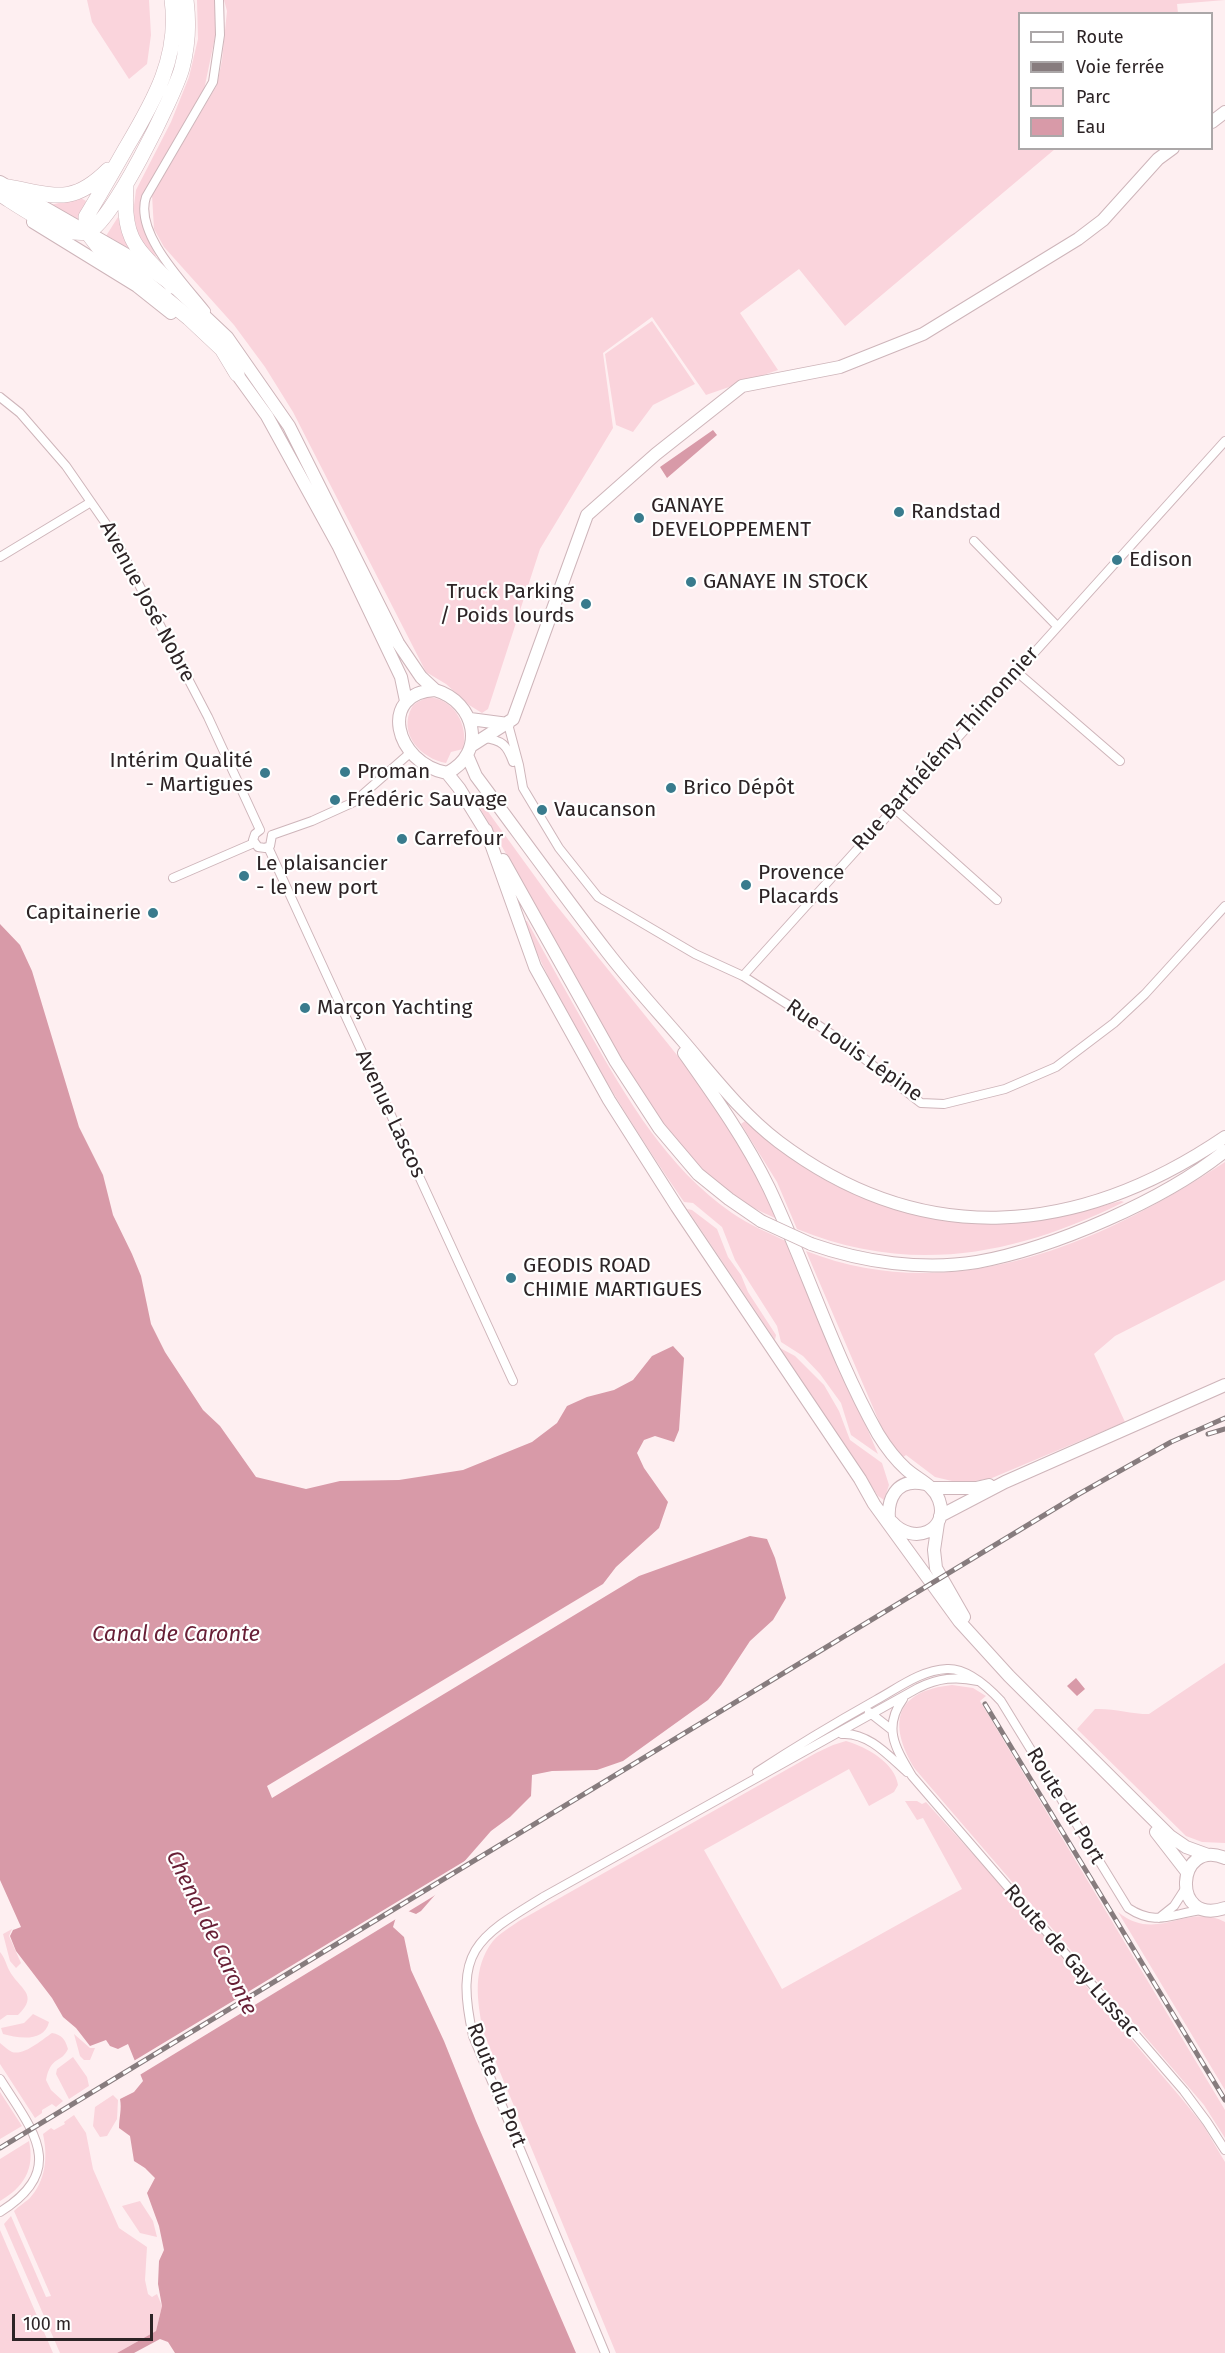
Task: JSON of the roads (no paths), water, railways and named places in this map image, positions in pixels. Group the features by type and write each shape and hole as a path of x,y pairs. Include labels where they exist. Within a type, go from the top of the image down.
{"highway":[{"path":"172,0 173,41 166,72 149,110 86,217 87,232 103,253 140,278 189,318 222,349 237,374"},
{"path":"3,188 58,227 70,231 87,232 102,221 126,181 177,84 187,47 186,0"},
{"path":"3,188 51,195 75,194 93,183 121,157"},
{"path":"126,181 125,212 129,232 141,252 173,286"}],"street":[{"path":"219,0 220,35 213,82 146,197 144,220 166,262 227,337 289,426 399,643 421,677 435,690"},
{"path":"1213,121 1225,112"},
{"path":"523,788 511,721 587,514 656,454 742,386 840,367 923,334 1078,239 1103,220 1158,159 1170,150"},
{"path":"0,202 137,286 198,334 237,374 267,416 338,546 401,677 406,701"},
{"path":"87,232 134,259 173,286 227,337"},
{"name":"Avenue José Nobre","path":"0,397 20,413 66,465 111,531 208,717 260,830"},
{"name":"Rue Barthélémy Thimonnier","path":"742,976 1225,441"},
{"path":"0,557 91,502"},
{"path":"974,541 1057,626"},
{"path":"1017,672 1120,761"},
{"path":"1225,1137 1193,1158 1123,1194 1029,1216 987,1217 939,1214 908,1207 859,1191 804,1160 777,1140 728,1093 609,955 476,776 469,751 470,719 456,700 446,693 435,690 422,691 406,701 400,715 402,740 419,763 432,770 447,773 459,788 486,830 616,1062 659,1128 698,1174 761,1221 810,1244 861,1258 897,1264 930,1265 976,1262 1037,1245 1096,1224 1175,1184 1225,1150"},
{"path":"470,719 511,721"},
{"path":"447,773 463,763 469,751 484,738 511,721"},
{"path":"484,738 504,743 510,752 523,788 559,848 598,897 695,954 742,976"},
{"path":"272,835 312,821 354,802 410,753"},
{"path":"894,808 997,900"},
{"path":"260,830 267,830 272,835 272,843 268,847 258,847 254,843 254,837 260,830"},
{"path":"486,830 535,967 603,1090 659,1179 938,1595 1009,1676 1121,1790 1170,1836 1186,1847 1208,1856 1225,1858"},
{"path":"173,878 254,843"},
{"name":"Avenue Lascos","path":"268,847 513,1381"},
{"name":"Rue Louis Lépine","path":"742,976 843,1042 921,1103 944,1104 1023,1083 1056,1067 1077,1053 1145,994 1225,906"},
{"path":"642,993 724,1108 756,1164 878,1433 902,1465 938,1495 941,1505 934,1550 936,1568 980,1644"},
{"path":"889,1522 899,1530 915,1535 928,1532 939,1519 1005,1482 1225,1385"},
{"path":"889,1522 891,1498 896,1490 905,1484 916,1482 929,1486 976,1488 1005,1482"},
{"name":"Route du Port","path":"720,1797 795,1747 918,1677 936,1671 960,1670 991,1690 1001,1701 1128,1908 1141,1917 1159,1918 1219,1911"},
{"name":"Route du Port","path":"605,2353 473,2036 466,1989 467,1970 475,1951 487,1934 510,1917 720,1797 931,1682 964,1678 978,1681"},
{"path":"892,1730 894,1713 905,1696"},
{"path":"863,1708 892,1730"},
{"path":"863,1708 867,1735 872,1743"},
{"name":"Route de Gay Lussac","path":"892,1730 898,1752 912,1776"},
{"name":"Route de Gay Lussac","path":"839,1734 858,1735 872,1743 912,1776 1184,2091 1225,2150"},
{"path":"1121,1790 1171,1850 1186,1872 1185,1889 1174,1906 1159,1918"},
{"path":"1186,1872 1199,1858 1208,1856"},
{"path":"1185,1889 1193,1903 1219,1911"},
{"path":"0,2079 33,2130 39,2148 39,2160 37,2171 28,2189 20,2198 0,2212"}],"water":[{"path":"713,430 717,435 667,478 660,467"},
{"name":"Canal de Caronte","path":"0,924 20,945 32,971 79,1127 103,1175 113,1215 141,1276 151,1324 165,1352 203,1410 220,1426 256,1477 306,1489 340,1481 399,1480 463,1470 532,1442 557,1423 567,1406 587,1397 614,1390 633,1380 652,1356 673,1346 684,1358 679,1430 674,1442 655,1436 644,1440 637,1453 644,1468 668,1502 659,1528 616,1567 603,1584 267,1786 272,1798 639,1576 750,1536 767,1539 775,1558 786,1598 773,1620 750,1641 721,1685 708,1700 623,1761 597,1770 552,1771 532,1775 531,1796 510,1817 491,1831 421,1911 416,1914 403,1909 396,1917 393,1927 404,1937 411,1970 444,2041 576,2353 175,2353 168,2342 160,2339 134,2353 117,2353 156,2331 162,2306 158,2284 159,2261 164,2250 159,2226 147,2193 155,2178 134,2161 130,2136 119,2128 120,2099 134,2092 143,2081 128,2044 118,2049 110,2046 106,2040 90,2046 76,2028 63,2017 52,1998 16,1951 10,1936 13,1930 21,1927 0,1880"},
{"path":"1076,1678 1085,1689 1077,1696 1067,1686"}],"railway":[{"path":"0,2148 1079,1494 1171,1442 1225,1418"},
{"path":"1208,1434 1225,1429"},
{"path":"985,1704 1225,2100"}],"place":[{"name":"Randstad","path":"899,512"},
{"name":"GANAYE DEVELOPPEMENT","path":"639,518"},
{"name":"Edison","path":"1117,560"},
{"name":"GANAYE IN STOCK","path":"691,582"},
{"name":"Truck Parking / Poids lourds","path":"586,604"},
{"name":"Proman","path":"345,772"},
{"name":"Intérim Qualité - Martigues","path":"265,773"},
{"name":"Brico Dépôt","path":"671,788"},
{"name":"Frédéric Sauvage","path":"335,800"},
{"name":"Vaucanson","path":"542,810"},
{"name":"Carrefour","path":"402,839"},
{"name":"Le plaisancier - le new port","path":"244,876"},
{"name":"Provence Placards","path":"746,885"},
{"name":"Capitainerie","path":"153,913"},
{"name":"Marçon Yachting","path":"305,1008"},
{"name":"GEODIS ROAD CHIMIE MARTIGUES","path":"511,1278"}],"water label":[{"name":"Chenal de Caronte","path":"211,1933"}]}
